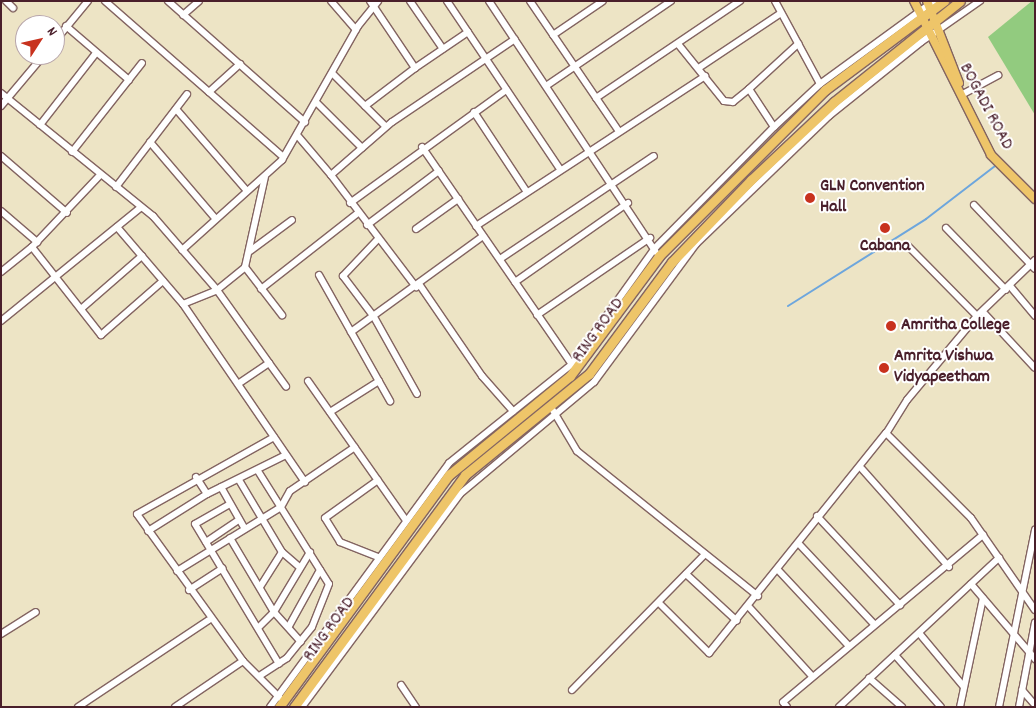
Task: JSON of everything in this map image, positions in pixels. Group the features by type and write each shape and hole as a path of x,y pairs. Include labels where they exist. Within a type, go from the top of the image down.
{"highway":[{"name":"RING ROAD","path":"282,703 446,479 574,367 657,252 845,70 920,16 931,4 944,1"},
{"name":"RING ROAD","path":"294,707 458,484 554,411 589,374 672,262 792,146 847,96 937,25 960,1"}],"main road":[{"name":"BOGADI ROAD","path":"914,1 991,155 1035,199"},
{"name":"BOGADI ROAD","path":"931,4 963,94 993,149 1008,171 1035,194"}],"street":[{"path":"6,1 13,8"},
{"path":"105,1 283,157"},
{"path":"168,1 305,122"},
{"path":"183,15 200,1"},
{"path":"332,1 356,30"},
{"path":"410,1 443,49"},
{"path":"447,1 560,169"},
{"path":"489,1 589,149 628,203 657,252 774,127 820,84 845,70"},
{"path":"540,1 532,4 618,130"},
{"path":"553,34 603,1"},
{"path":"596,98 740,1"},
{"path":"775,1 820,84"},
{"path":"937,25 980,1"},
{"path":"85,2 66,26 129,80"},
{"path":"546,86 670,2"},
{"path":"182,250 215,218 265,177 283,157 305,122 356,30 374,3 415,68"},
{"path":"700,68 781,13"},
{"path":"366,106 415,68 468,32"},
{"path":"331,175 386,127 485,57 515,39"},
{"path":"678,44 728,102 749,89 798,44"},
{"path":"40,125 96,53"},
{"path":"72,152 142,63"},
{"path":"209,92 240,64"},
{"path":"1,106 36,65"},
{"path":"332,73 386,127"},
{"path":"963,94 998,75"},
{"path":"476,226 618,130 705,76"},
{"path":"749,89 774,127"},
{"path":"350,203 422,147 506,90"},
{"path":"1,93 9,97 140,208 182,250 217,290 286,386"},
{"path":"116,188 187,94"},
{"path":"316,102 362,148"},
{"path":"176,109 247,191"},
{"path":"474,112 527,192"},
{"path":"297,135 331,175 378,239 418,286 482,376 512,411"},
{"path":"150,142 215,218"},
{"path":"270,707 282,703 378,557 405,519 450,463 512,411 574,367 422,147"},
{"path":"1,156 67,213"},
{"path":"500,259 612,182 654,156"},
{"path":"367,224 439,171"},
{"path":"3,268 34,245 67,213 100,175"},
{"path":"183,304 217,290 245,266 250,251 265,177"},
{"path":"416,229 458,199"},
{"path":"515,282 628,203"},
{"path":"659,603 709,653 800,545 817,516 862,469 907,400 980,314 1033,265 974,205"},
{"path":"1,321 140,208"},
{"path":"1,212 34,245 56,278 101,335 163,281"},
{"path":"261,289 358,213"},
{"path":"250,251 292,220"},
{"path":"117,227 183,304 305,482"},
{"path":"946,228 1035,316"},
{"path":"351,332 418,286 483,236"},
{"path":"537,315 650,238"},
{"path":"378,239 343,274 374,317 417,394"},
{"path":"908,246 1035,368"},
{"path":"81,309 142,256"},
{"path":"245,266 282,315"},
{"path":"319,275 390,402"},
{"path":"238,384 270,363"},
{"path":"308,381 405,519"},
{"path":"330,412 379,381"},
{"path":"302,707 460,494 554,411 577,451 758,596"},
{"path":"886,433 983,535 1022,594 1035,610"},
{"path":"274,437 196,477 137,514 210,620 243,662 282,703"},
{"path":"177,571 281,507 290,491 355,447"},
{"path":"148,531 207,494 258,471 286,455"},
{"path":"862,469 949,567"},
{"path":"258,471 310,552 320,570 328,594 301,642 279,664 258,676"},
{"path":"196,477 207,494"},
{"path":"239,480 282,552 299,567"},
{"path":"378,480 325,518 340,542 378,557"},
{"path":"221,487 245,528"},
{"path":"230,504 195,524 259,627 279,664"},
{"path":"817,516 900,605"},
{"path":"206,542 239,520"},
{"path":"999,707 1035,530"},
{"path":"788,707 783,702 812,676 873,623 900,605 949,567 983,535"},
{"path":"230,538 274,612 289,626 301,642"},
{"path":"800,545 873,623"},
{"path":"260,587 282,552"},
{"path":"259,627 274,612 299,567 310,552"},
{"path":"572,690 705,554"},
{"path":"838,707 847,704 870,678 999,558"},
{"path":"189,590 223,568"},
{"path":"289,626 320,570"},
{"path":"779,571 848,645"},
{"path":"686,574 737,621"},
{"path":"971,584 1035,659"},
{"path":"960,707 983,598"},
{"path":"749,607 812,676"},
{"path":"1,634 36,612"},
{"path":"78,707 210,620"},
{"path":"1019,707 1035,622"},
{"path":"919,633 964,687"},
{"path":"895,655 940,707"},
{"path":"175,707 243,662"},
{"path":"870,678 902,707"},
{"path":"401,686 416,707"},
{"path":"1022,690 1035,705"}],"green space":[{"path":"1032,1 1035,1 1035,115 988,37"}],"waterway":[{"path":"788,306 926,219 995,166"}],"place":[{"name":"GLN Convention Hall","path":"810,198"},
{"name":"Cabana","path":"885,228"},
{"name":"Amritha College","path":"891,326"},
{"name":"Amrita Vishwa Vidyapeetham","path":"884,368"}]}
